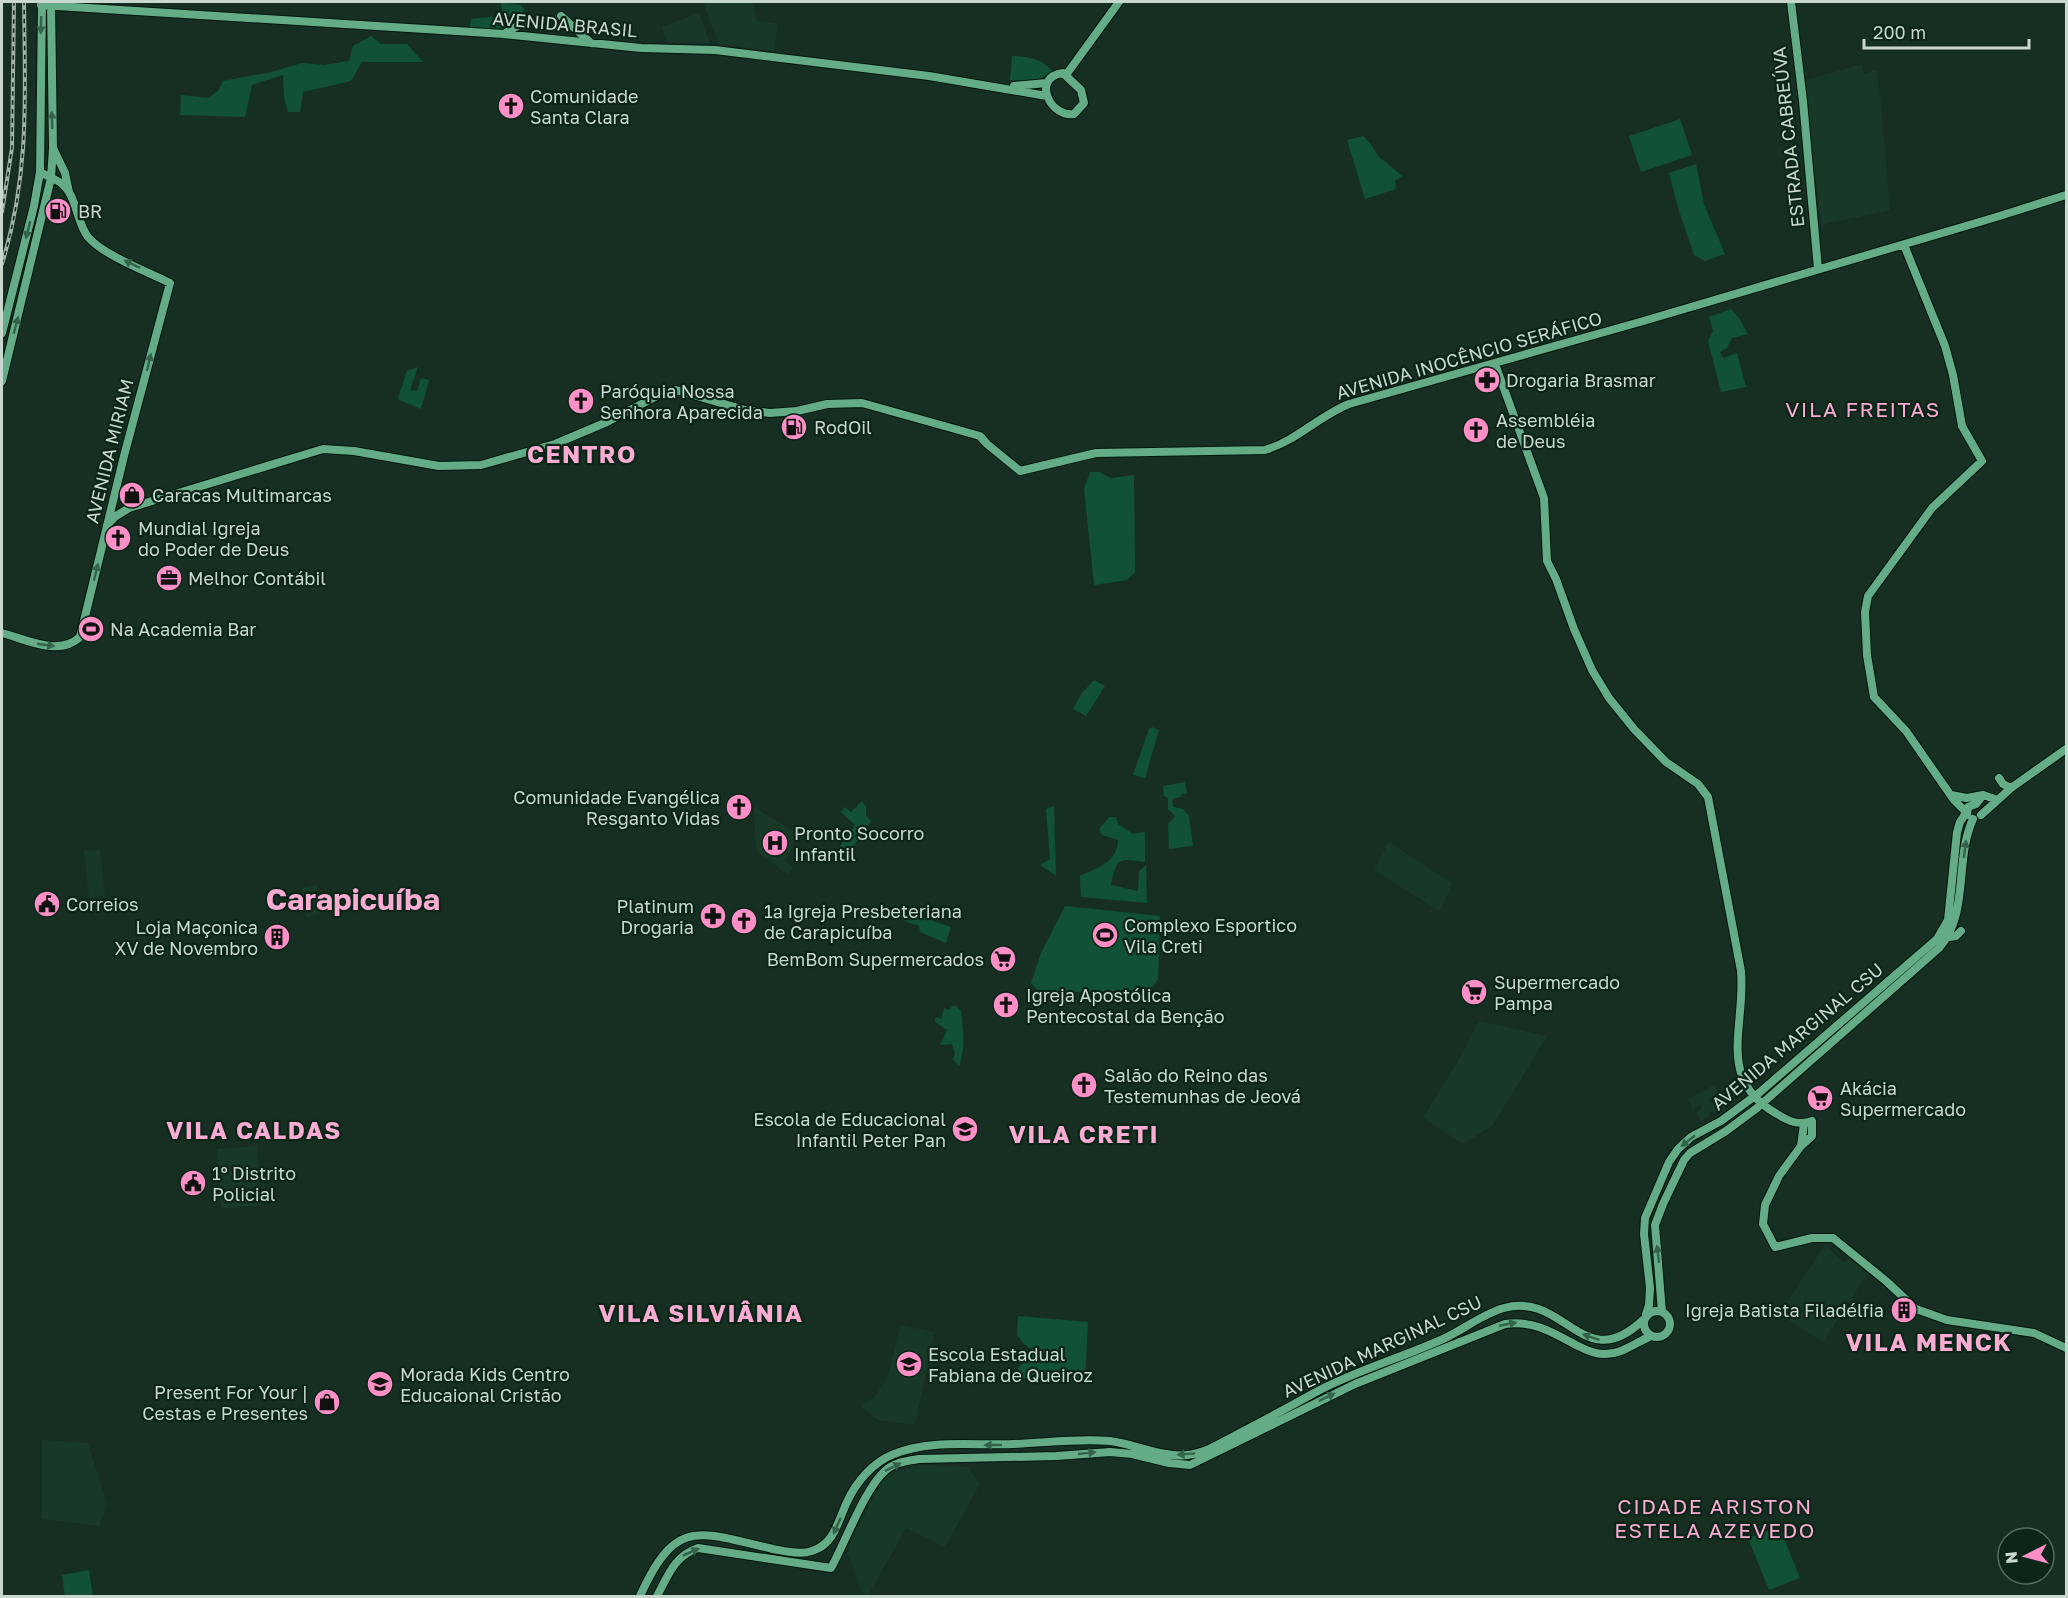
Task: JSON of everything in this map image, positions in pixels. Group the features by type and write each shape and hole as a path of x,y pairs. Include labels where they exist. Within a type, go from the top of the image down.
{"main road":[{"path":"70,2 82,8"},
{"path":"1066,75 1119,2"},
{"name":"ESTRADA CABREÚVA","path":"1791,2 1803,101 1818,269"},
{"path":"2,381 51,178 53,148 46,4"},
{"path":"2,333 34,206 40,172 46,4"},
{"name":"AVENIDA BRASIL","path":"46,4 504,34 641,48 715,50 1002,87 1047,96"},
{"path":"561,16 591,43"},
{"path":"504,34 529,19"},
{"path":"1002,87 1047,83 1058,74 1066,75 1081,90 1084,103 1078,111 1070,114 1059,111 1047,96 1047,83"},
{"path":"53,148 65,173 69,192"},
{"path":"40,172 60,183 69,192"},
{"name":"AVENIDA MIRIAM","path":"2,633 36,644 56,646 76,641 80,637 170,283 106,251 88,237 69,192"},
{"name":"AVENIDA INOCÊNCIO SERÁFICO","path":"107,525 129,508 323,449 354,451 439,466 492,463 555,444 607,422 657,396 676,390 745,410 770,413 797,411 827,404 862,403 980,436 1020,471 1096,453 1265,450 1285,442 1349,404 1904,245 2067,195"},
{"path":"1904,245 1945,346 1962,426 1982,461 1932,508 1868,596 1865,612 1867,656 1874,697 1906,731 1960,807 1972,815"},
{"path":"1495,364 1544,498 1547,561 1588,660 1609,698 1652,749 1665,762 1698,784 1708,797 1741,971 1743,990 1737,1062 1744,1083 1757,1101 1789,1121 1808,1122 1812,1136 1801,1146 1779,1176 1765,1205 1763,1224 1775,1247 1812,1238 1833,1239 1848,1248 1916,1309 1947,1320 2034,1333 2067,1348"},
{"path":"115,494 119,503 129,508"},
{"path":"1548,584 1558,585"},
{"path":"1972,815 1998,800 2011,788 2067,749"},
{"path":"1999,778 2003,784 2011,788"},
{"path":"1951,795 1967,798 1983,795 1998,800"},
{"path":"1972,815 1968,807 1975,804 1983,795"},
{"path":"1967,798 1975,804"},
{"name":"AVENIDA MARGINAL CSU","path":"1854,1016 1940,948 1949,937 1955,921 1972,815"},
{"name":"AVENIDA MARGINAL CSU","path":"1662,1312 1659,1256 1655,1233 1658,1215 1684,1160 1690,1153 1726,1131 1933,944 1942,933 1948,920 1957,832 1962,818 1972,815"},
{"path":"1949,937 1956,936 1961,931"},
{"name":"AVENIDA MARGINAL CSU","path":"821,1546 837,1530 846,1502 859,1482 869,1470 895,1453 927,1445 1089,1440 1186,1455 1224,1442 1346,1378 1446,1338 1504,1308 1534,1307 1548,1312 1587,1337 1599,1341 1622,1337 1630,1333 1645,1317 1649,1305 1650,1288 1644,1227 1652,1199 1669,1162 1678,1149 1691,1137 1757,1101"},
{"path":"1721,1121 1726,1131"},
{"path":"1654,1311 1662,1312 1670,1320 1670,1329 1663,1336 1651,1336 1646,1330 1645,1317 1654,1311"},
{"name":"AVENIDA MARGINAL CSU","path":"819,1567 831,1568 879,1477 885,1470 902,1462 1110,1452 1190,1465 1355,1384 1505,1324 1525,1323 1543,1327 1584,1350 1603,1354 1622,1351 1651,1336"},
{"path":"640,1596 667,1551 677,1541 697,1534 785,1551 810,1552 821,1546 839,1553"},
{"path":"652,1574 650,1581 657,1584 679,1558 698,1548 819,1567 816,1559 821,1546"},
{"path":"657,1596 671,1569"}],"shaded area":[{"path":"501,2 521,5 524,9 515,24 502,30 469,30 471,19 499,16 502,11"},
{"path":"703,2 752,2 757,21 778,24 774,51 719,44"},
{"path":"699,13 710,44 667,42 662,27"},
{"path":"371,36 381,44 407,44 423,62 362,62 351,81 303,92 300,112 288,112 284,98 283,75 252,85 245,117 180,115 181,95 208,98 218,91 223,81 271,72 302,63 324,65 349,61 353,46"},
{"path":"1012,56 1039,61 1052,71 1036,82 1010,80"},
{"path":"1862,64 1864,74 1876,70 1881,100 1890,210 1821,225 1804,81"},
{"path":"1680,119 1692,155 1641,172 1629,136"},
{"path":"1363,136 1378,156 1402,176 1395,181 1396,189 1365,199 1347,140"},
{"path":"1696,164 1704,204 1725,254 1705,261 1694,255 1669,173"},
{"path":"1731,309 1748,334 1732,338 1727,348 1720,352 1723,358 1737,353 1746,387 1721,392 1708,341 1713,331 1709,317"},
{"path":"418,367 410,390 417,391 421,378 429,380 421,409 398,398 407,371"},
{"path":"1090,472 1099,472 1111,478 1134,475 1135,572 1127,580 1094,585 1084,489"},
{"path":"1094,680 1105,686 1086,716 1073,709 1082,693"},
{"path":"1152,727 1159,730 1145,778 1133,775 1149,729"},
{"path":"1185,782 1187,794 1182,794 1181,797 1172,801 1173,807 1183,809 1189,816 1193,846 1169,849 1168,824 1175,816 1168,809 1168,798 1164,796 1163,786"},
{"path":"862,801 866,807 866,816 871,821 850,851 840,846 855,825 841,812 845,807 851,812"},
{"path":"1054,806 1056,876 1040,865 1050,859 1046,809"},
{"name":"Pronto Socorro Infantil","path":"754,807 799,835 785,861 793,867 788,875 756,851"},
{"path":"1109,817 1116,817 1118,824 1133,834 1145,832 1145,862 1121,861 1117,864 1111,885 1138,891 1139,871 1146,865 1147,903 1081,897 1080,876 1105,863 1117,848 1118,840 1102,835 1099,829"},
{"path":"1389,842 1453,884 1439,911 1374,870"},
{"path":"100,850 105,896 89,898 84,851"},
{"path":"317,885 320,914 306,917 302,888"},
{"name":"Complexo Esportico Vila Creti","path":"1065,906 1160,916 1158,979 1150,990 1040,993 1031,983 1041,953"},
{"path":"906,912 951,927 946,943 920,932 919,926 904,921"},
{"path":"952,1006 956,1006 961,1011 963,1046 959,1066 953,1059 955,1054 952,1044 940,1045 947,1030 935,1022 936,1017 941,1019 944,1008 949,1010"},
{"path":"1479,1021 1547,1036 1493,1125 1463,1144 1423,1118 1461,1056"},
{"path":"1714,1085 1718,1093 1708,1100 1710,1104 1721,1097 1726,1107 1709,1113 1710,1115 1701,1121 1696,1113 1702,1109 1700,1105 1693,1109 1688,1099"},
{"path":"257,1146 261,1205 221,1209 217,1149"},
{"path":"1825,1245 1843,1262 1850,1258 1867,1274 1823,1342 1779,1314"},
{"path":"1018,1316 1088,1322 1085,1382 1016,1378 1018,1368 1032,1355 1030,1348 1017,1335"},
{"name":"Escola Estadual Fabiana de Queiroz","path":"901,1325 934,1332 915,1425 878,1420 861,1406 875,1396 887,1379"},
{"path":"42,1440 88,1443 107,1505 99,1526 42,1519"},
{"path":"913,1466 968,1467 980,1484 945,1547 906,1528 866,1596 861,1591 848,1553 849,1544 880,1485 888,1475"},
{"path":"1779,1526 1800,1578 1769,1590 1748,1538"},
{"path":"89,1570 93,1596 65,1596 62,1575"}],"railway":[{"path":"2,212 12,148 14,2"},
{"path":"2,264 11,230 22,166 25,102 24,2"}],"place":[{"name":"Comunidade Santa Clara","path":"511,106"},
{"name":"BR","path":"58,211"},
{"name":"Drogaria Brasmar","path":"1487,380"},
{"name":"Paróquia Nossa Senhora Aparecida","path":"581,401"},
{"name":"RodOil","path":"794,427"},
{"name":"Assembléia de Deus","path":"1476,430"},
{"name":"Caracas Multimarcas","path":"132,495"},
{"name":"Mundial Igreja do Poder de Deus","path":"118,538"},
{"name":"Melhor Contábil","path":"169,578"},
{"name":"Na Academia Bar","path":"91,629"},
{"name":"Comunidade Evangélica Resganto Vidas","path":"739,807"},
{"name":"Pronto Socorro Infantil","path":"775,843"},
{"name":"Correios","path":"47,904"},
{"name":"Platinum Drogaria","path":"713,916"},
{"name":"1ª Igreja Presbeteriana de Carapicuíba","path":"744,921"},
{"name":"Complexo Esportico Vila Creti","path":"1105,935"},
{"name":"Loja Maçonica XV de Novembro","path":"277,937"},
{"name":"BemBom Supermercados","path":"1003,959"},
{"name":"Supermercado Pampa","path":"1474,992"},
{"name":"Igreja Apostólica Pentecostal da Benção","path":"1006,1005"},
{"name":"Salão do Reino das Testemunhas de Jeová","path":"1084,1085"},
{"name":"Akácia Supermercado","path":"1820,1098"},
{"name":"Escola de Educacional Infantil Peter Pan","path":"965,1129"},
{"name":"1º Distrito Policial","path":"193,1183"},
{"name":"Igreja Batista Filadélfia","path":"1904,1310"},
{"name":"Escola Estadual Fabiana de Queiroz","path":"909,1364"},
{"name":"Morada Kids Centro Educaional Cristão","path":"380,1384"},
{"name":"Present For Your | Cestas e Presentes","path":"327,1402"}],"district":[{"name":"VILA FREITAS","path":"1863,409"},
{"name":"CENTRO","path":"582,453"},
{"name":"Carapicuíba","path":"353,899"},
{"name":"VILA CALDAS","path":"254,1129"},
{"name":"VILA CRETI","path":"1084,1133"},
{"name":"VILA SILVIÂNIA","path":"701,1312"},
{"name":"VILA MENCK","path":"1929,1341"},
{"name":"CIDADE ARISTON ESTELA AZEVEDO","path":"1715,1518"}]}
